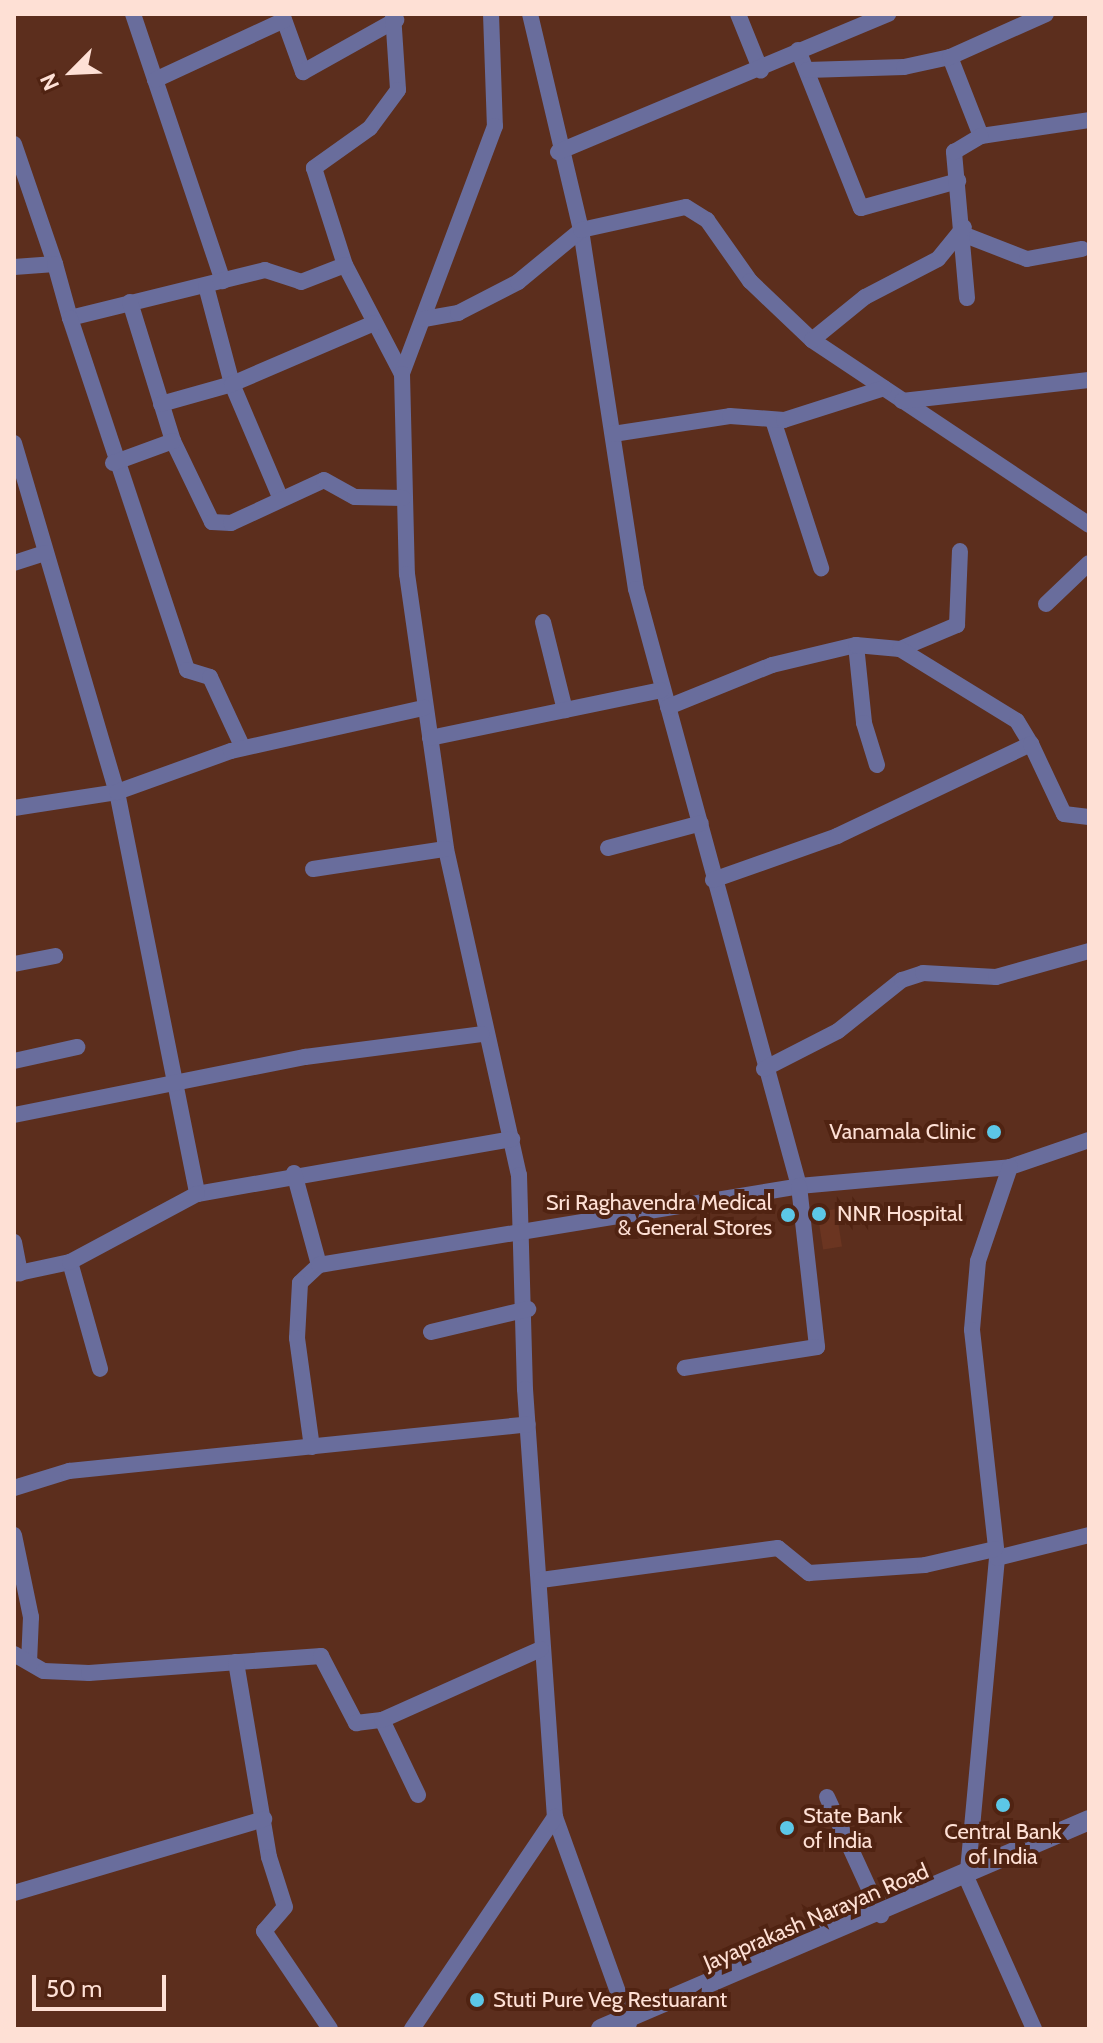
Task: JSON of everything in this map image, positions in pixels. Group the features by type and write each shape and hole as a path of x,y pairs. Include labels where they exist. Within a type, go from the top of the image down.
{"street":[{"path":"133,14 223,281"},
{"path":"491,14 495,126 402,374 403,498 424,708 446,849 482,1034 512,1139 525,1227 528,1424 541,1580 541,1649 555,1817 629,2023"},
{"path":"530,14 558,152 581,230 636,589 661,690 701,823 713,880 764,1069 799,1186 817,1347 685,1368"},
{"path":"738,14 761,71"},
{"path":"558,152 761,71 798,50 888,14"},
{"path":"807,70 904,67 950,57 1046,14"},
{"path":"155,80 283,17 303,72 395,17 398,90 370,128 314,168 345,265 402,374"},
{"path":"798,50 861,208 958,181"},
{"path":"950,57 981,136"},
{"path":"967,298 955,146 981,136 1089,120"},
{"path":"14,144 55,264 113,463 187,670 210,677 243,748"},
{"path":"424,319 458,313 518,282 581,230 686,207 707,220 750,281 812,340 1089,525"},
{"path":"964,231 1027,259 1082,249"},
{"path":"812,340 865,297 938,259 964,231"},
{"path":"14,267 55,264"},
{"path":"70,318 265,270 312,280 345,265"},
{"path":"206,286 232,384 280,497"},
{"path":"130,302 173,441 212,522 231,523 280,497 324,480 355,497 403,498"},
{"path":"161,404 232,384 374,323"},
{"path":"902,401 1089,380"},
{"path":"613,434 730,416 773,420 884,388"},
{"path":"773,420 821,568"},
{"path":"113,463 173,441"},
{"path":"14,443 117,792 180,1084 197,1194"},
{"path":"900,649 957,625 960,551"},
{"path":"14,563 44,553"},
{"path":"1046,604 1089,563"},
{"path":"543,622 565,710"},
{"path":"668,707 772,665 856,645 900,649 1017,721 1064,814 1089,817"},
{"path":"856,645 877,765"},
{"path":"430,738 661,690"},
{"path":"14,808 117,792 243,748 424,708"},
{"path":"713,880 864,824 1031,744"},
{"path":"608,848 701,823"},
{"path":"313,869 446,849"},
{"path":"764,1069 838,1031 902,980 923,973 996,977 1089,951"},
{"path":"14,964 55,956"},
{"path":"14,1115 305,1057 482,1034"},
{"path":"14,1061 77,1047"},
{"path":"14,1242 17,1274 70,1262 197,1194 294,1173 437,1157 512,1139"},
{"path":"312,1447 297,1338 300,1283 319,1265 388,1248 799,1186 1010,1167 1089,1140"},
{"path":"1010,1167 978,1261 972,1330 996,1553 967,1879 1034,2029"},
{"path":"294,1173 319,1265"},
{"path":"70,1262 100,1369"},
{"path":"431,1332 528,1309"},
{"path":"14,1488 69,1471 528,1424"},
{"path":"14,1535 31,1617 21,1658 44,1671 89,1673 321,1656 356,1723 382,1720 541,1649"},
{"path":"541,1580 778,1548 809,1573 925,1565 1089,1535"},
{"path":"236,1662 264,1819 285,1907 264,1931 330,2029"},
{"path":"382,1720 418,1795"},
{"path":"827,1797 881,1915"},
{"path":"412,2029 555,1817"},
{"path":"14,1893 264,1819"},
{"name":"Jayaprakash Narayan Road","path":"601,2029 629,2023 967,1879 1089,1820"}],"shaded area":[{"path":"836,1209 842,1247 823,1250 817,1212"}],"place":[{"name":"Vanamala Clinic","path":"994,1132"},
{"name":"NNR Hospital","path":"819,1214"},
{"name":"Sri Raghavendra Medical & General Stores","path":"788,1215"},
{"name":"Central Bank of India","path":"1003,1805"},
{"name":"State Bank of India","path":"787,1828"},
{"name":"Stuti Pure Veg Restuarant","path":"477,2000"}]}
